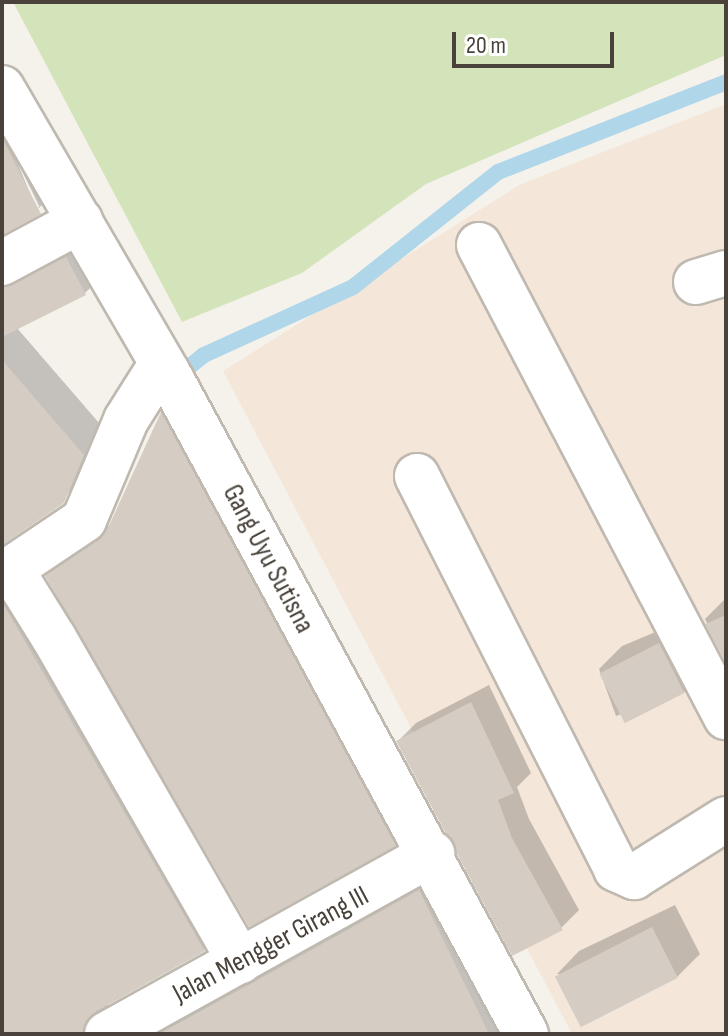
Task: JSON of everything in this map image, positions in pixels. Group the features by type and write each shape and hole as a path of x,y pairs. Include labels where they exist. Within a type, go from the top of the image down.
{"street":[{"name":"Gang Uyu Sutisna","path":"2,88 169,376 432,854 526,1034"},
{"path":"2,263 80,221"},
{"path":"479,245 726,717"},
{"path":"169,376 126,420 84,520 7,571 240,961"},
{"path":"417,476 616,869 634,877 726,819"},
{"name":"Jalan Mengger Girang III","path":"107,1034 432,854"}],"shaded area":[{"path":"726,104 726,1034 572,1034 223,371 521,184"}],"green space":[{"path":"13,2 726,2 726,55 426,184 302,273 182,322"}],"building":[{"path":"2,138 41,214 2,235"},
{"path":"66,257 86,295 2,337 2,288"},
{"path":"2,360 84,455 64,503 2,545"},
{"path":"161,412 396,846 249,927 45,576 107,530"},
{"path":"2,602 205,951 95,1012 82,1034 2,1034"},
{"path":"726,615 726,663 705,624"},
{"path":"659,643 684,693 625,723 599,673"},
{"path":"471,702 514,793 498,800 512,838 563,930 512,956 396,741"},
{"path":"419,890 489,1034 159,1034 252,983"},
{"path":"652,927 678,978 581,1027 555,976"}],"waterway":[{"path":"173,380 204,355 353,287 498,172 726,82"}]}
